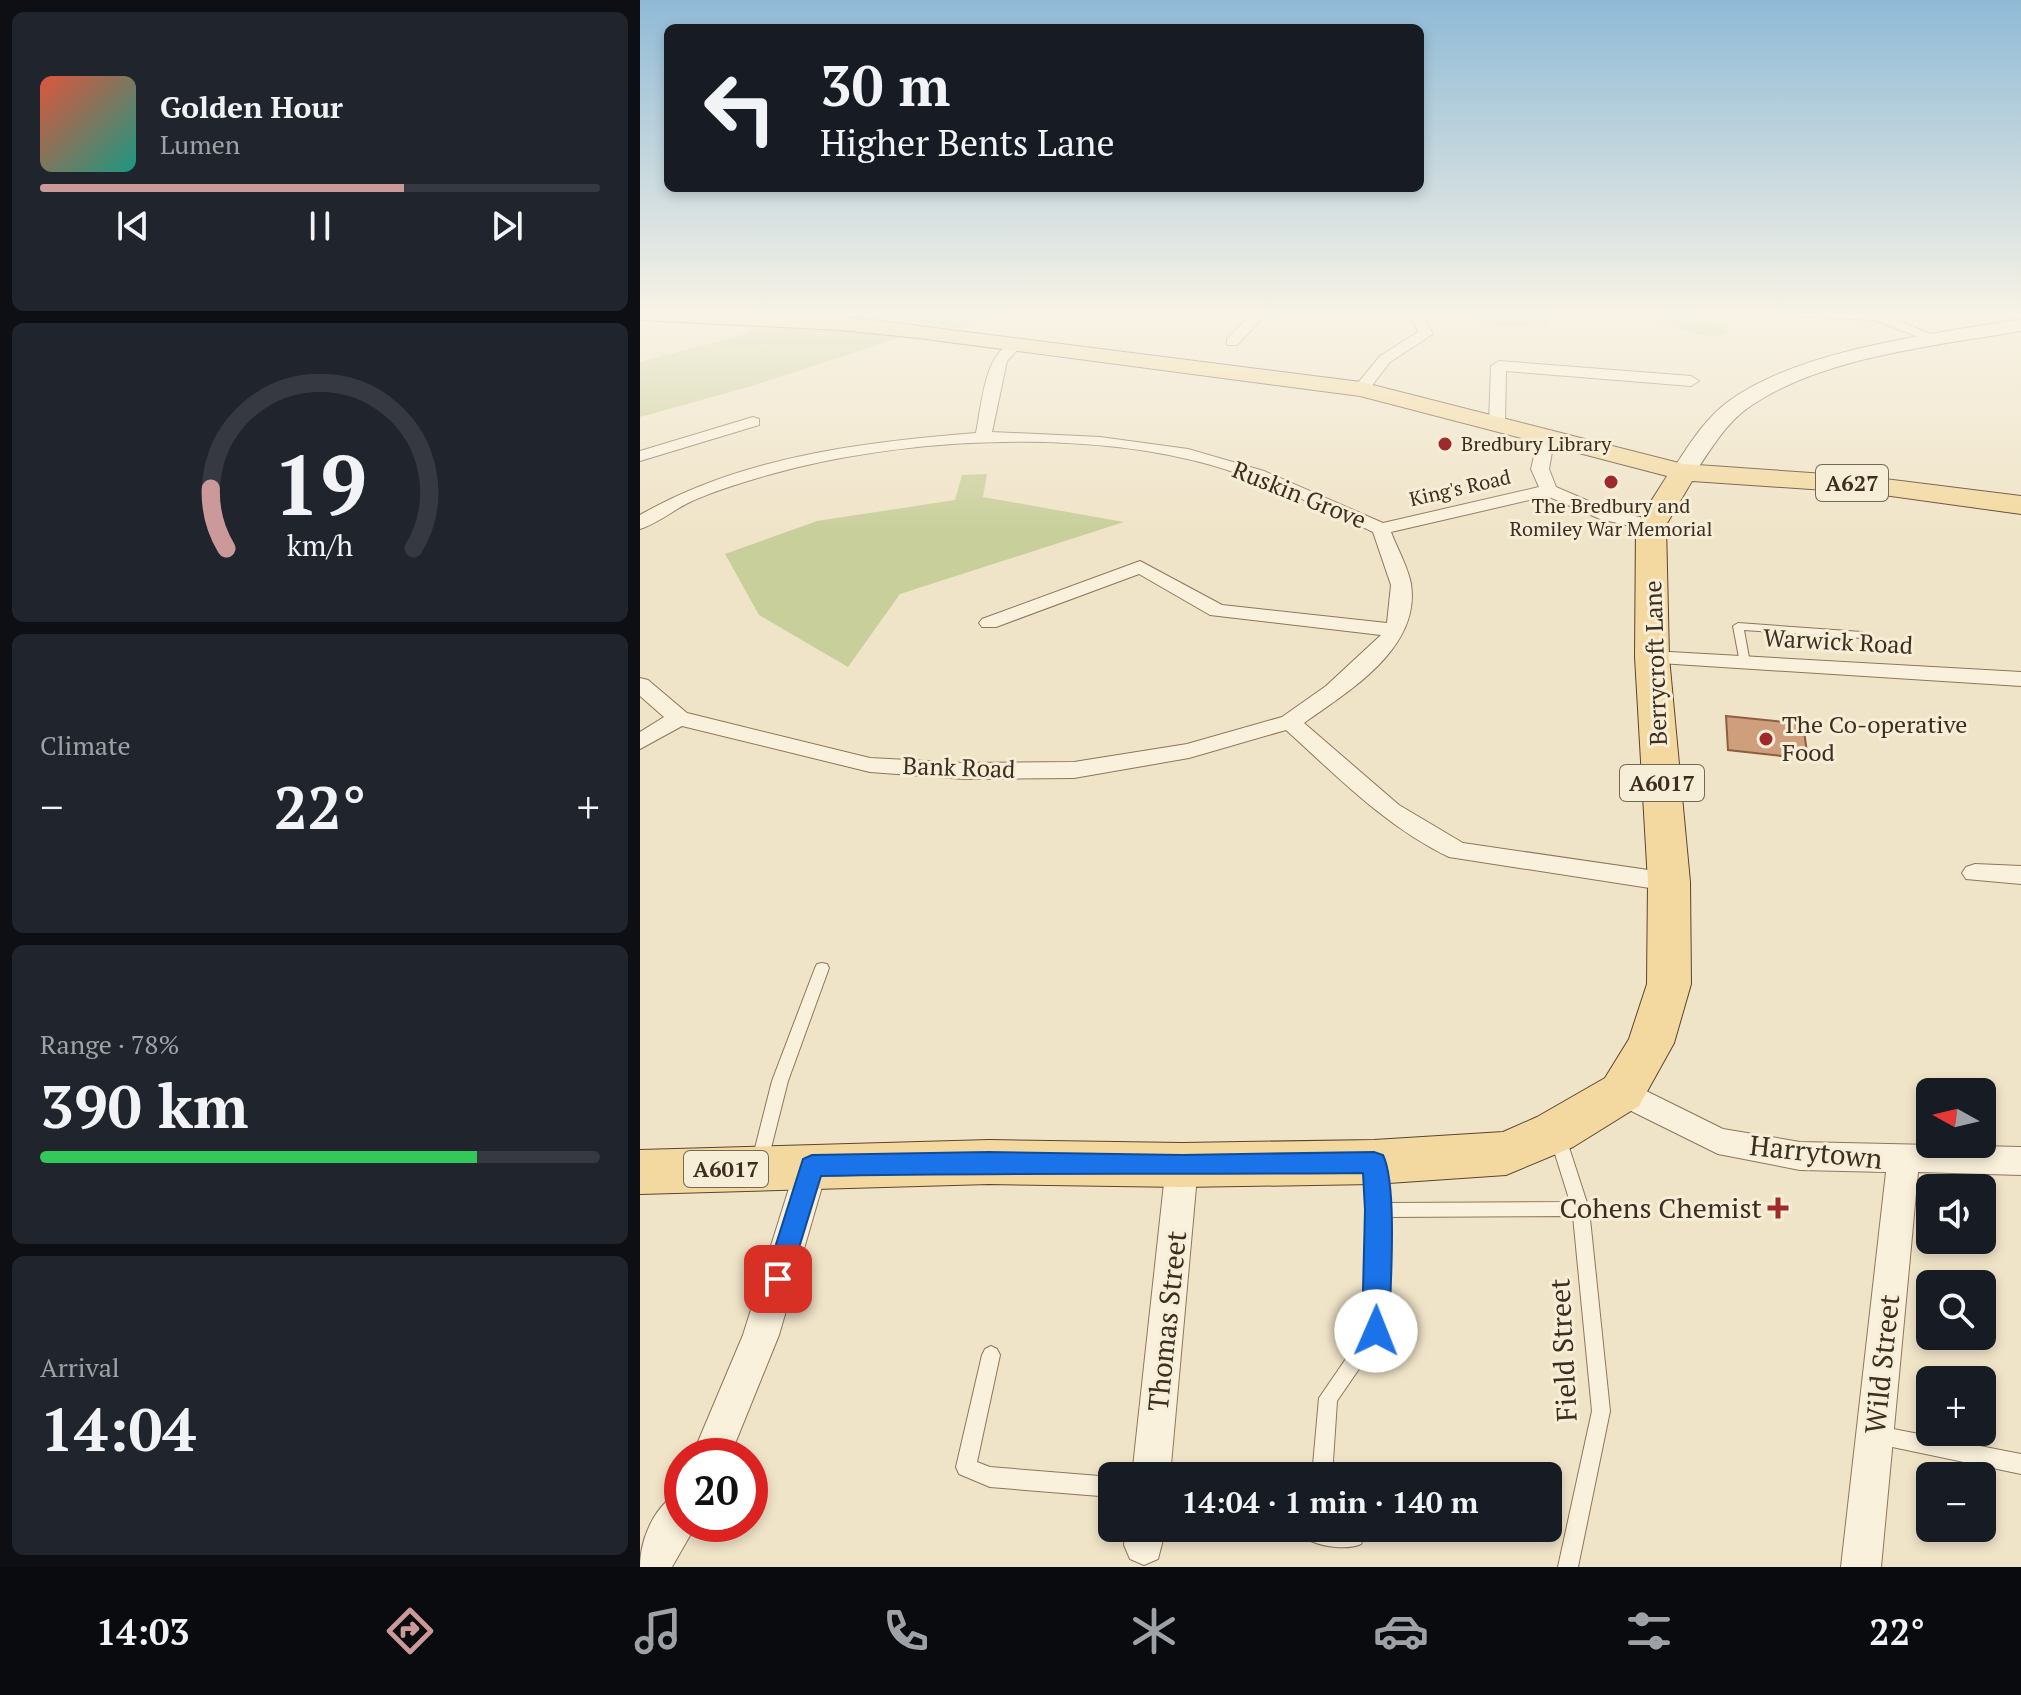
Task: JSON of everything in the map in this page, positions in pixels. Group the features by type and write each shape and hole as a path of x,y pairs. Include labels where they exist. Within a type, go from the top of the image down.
{"main road":[{"name":"A627","path":"1331,385 1361,389 1683,472 1869,485 2021,505"},
{"path":"1651,525 1711,431 1729,414 1772,385"},
{"name":"Berrycroft Lane","path":"1622,1092 1651,1043 1669,984 1669,882 1652,657 1651,525"},
{"name":"A6017","path":"640,1172 989,1162 1182,1165 1376,1186 1506,1153 1555,1132 1622,1092"}],"street":[{"path":"640,523 691,495 762,471 906,443 983,437 994,385"},
{"path":"1361,389 1364,385"},
{"path":"1497,423 1498,385"},
{"path":"640,456 753,422"},
{"name":"King's Road","path":"1547,435 1540,469 1549,490"},
{"name":"Ruskin Grove","path":"983,437 1069,440 1151,449 1214,461 1268,479 1381,529 1401,585 1396,630"},
{"name":"King's Road","path":"1381,529 1549,490 1606,515 1651,525"},
{"path":"989,623 1140,567 1217,611 1396,630"},
{"path":"1396,630 1364,665 1290,722 1412,829 1447,847 1669,882"},
{"name":"Warwick Road","path":"1652,657 2021,679"},
{"name":"Bank Road","path":"640,685 679,718 775,744 870,765 965,771 1074,770 1189,751 1290,722"},
{"path":"640,742 679,718"},
{"path":"1975,873 2021,875"},
{"name":"Harrytown","path":"1622,1092 1718,1141 1800,1156 1903,1161 2021,1161"},
{"name":"Wild Street","path":"1861,1567 1903,1161"},
{"name":"Thomas Street","path":"1152,1462 1182,1165"},
{"path":"718,1438 761,1335 812,1166"},
{"path":"649,1567 664,1542"}],"lane":[{"path":"1745,663 1738,626 1862,635"},
{"path":"759,1167 783,1069 822,968"},
{"name":"Field Street","path":"1555,1132 1581,1209 1601,1411 1568,1567"},
{"path":"1323,1462 1328,1398 1376,1331 1376,1186 1581,1209"},
{"path":"991,1355 966,1467 990,1477 1098,1486"},
{"path":"1875,1434 2021,1464"}],"green space":[{"path":"640,385 755,385 752,386 640,417"},
{"path":"987,474 983,497 1124,522 900,594 848,667 759,615 725,554 817,521 955,500 962,475"}],"building":[{"path":"1726,716 1803,724 1808,759 1728,750"}],"place":[{"name":"Bredbury Library","path":"1445,444"},
{"name":"The Bredbury and Romiley War Memorial","path":"1611,482"},
{"name":"The Co-operative Food","path":"1766,739"},
{"name":"Cohens Chemist","path":"1778,1208"}],"route":[{"path":"778,1279 812,1166 989,1162 1182,1165 1374,1162 1378,1210 1376,1331"}]}
